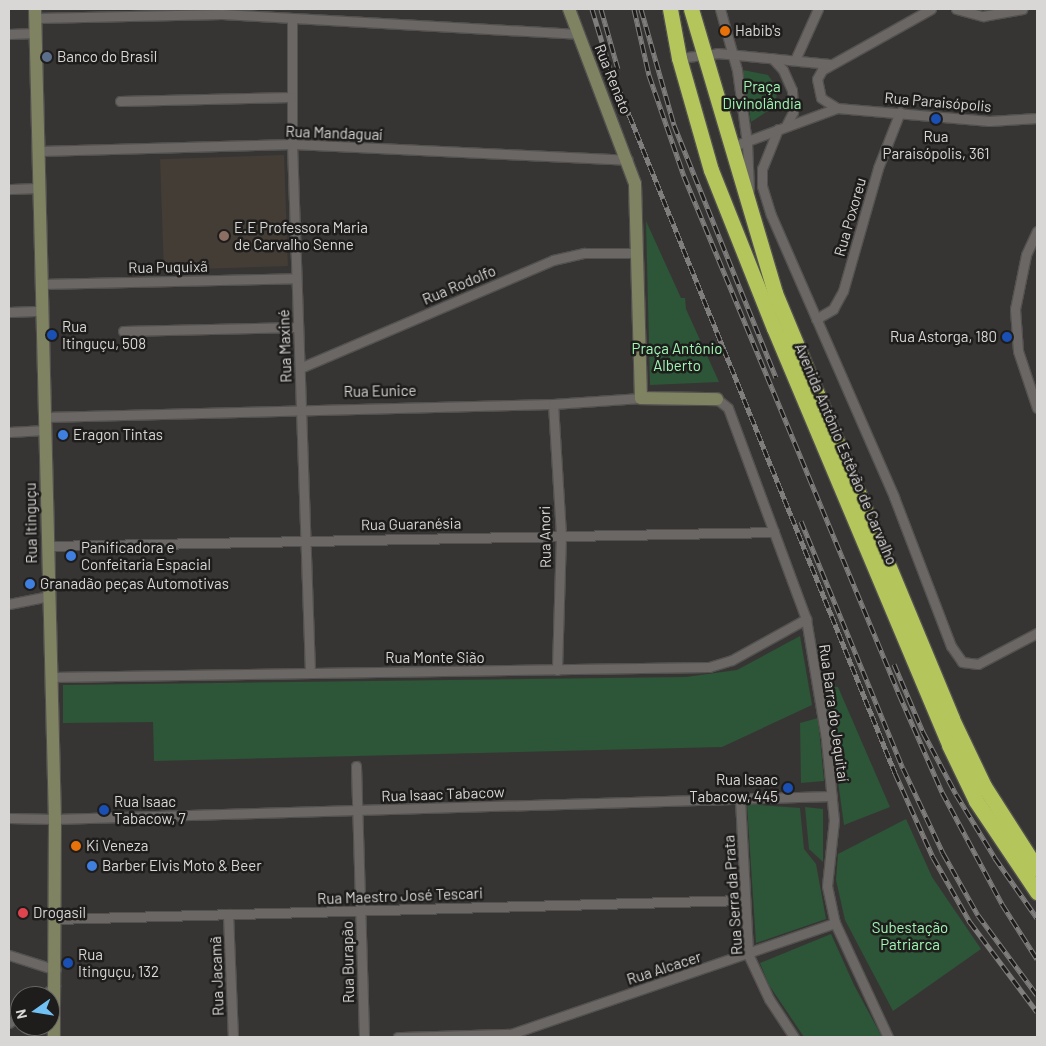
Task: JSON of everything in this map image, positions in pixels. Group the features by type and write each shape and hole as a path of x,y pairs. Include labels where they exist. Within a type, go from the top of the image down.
{"highway":[{"name":"Avenida Antônio Estêvão de Carvalho","path":"670,9 690,97 712,170 733,227 927,696 976,801 1037,892"},
{"name":"Avenida Antônio Estêvão de Carvalho","path":"691,9 702,54 775,293 952,719 984,786 1037,869"},
{"path":"690,97 710,135 722,146 731,148"}],"main road":[{"name":"Rua Renato","path":"569,9 628,160"},
{"name":"Rua Itinguçu","path":"35,14 55,819 55,986"},
{"path":"628,160 636,195 635,253 641,398"},
{"name":"Rua Eunice","path":"641,398 716,399"}],"street":[{"name":"Avenida Antônio Estêvão de Carvalho","path":"720,9 733,54 747,143 749,212"},
{"path":"795,60 818,9"},
{"path":"837,108 820,98 817,89 817,79 829,64 932,9"},
{"path":"956,9 983,16 1022,9"},
{"path":"35,14 204,14 578,34"},
{"name":"Rua Maxiné","path":"292,18 292,144 310,672"},
{"path":"9,34 36,33"},
{"path":"680,58 702,54 733,54 829,64"},
{"name":"Avenida Antônio Estêvão de Carvalho","path":"772,58 782,70 792,90 792,112 765,157 762,186 771,215 894,497 952,646 967,665 986,661 1037,633"},
{"path":"120,101 291,97"},
{"path":"731,148 837,108"},
{"name":"Rua Paraisópolis","path":"837,108 989,121 1037,118"},
{"name":"Rua Poxoreu","path":"816,319 833,309 843,291 878,168 900,112"},
{"name":"Rua Mandaguaí","path":"39,152 292,144 628,160"},
{"path":"9,189 40,188"},
{"path":"1037,230 1026,255 1015,309 1018,351 1037,405"},
{"name":"Rua Rodolfo","path":"300,368 553,260 584,253 635,253"},
{"name":"Rua Puquixã","path":"41,284 296,278"},
{"path":"9,312 42,310"},
{"path":"123,331 298,327"},
{"name":"Rua Eunice","path":"45,416 553,404 641,398"},
{"name":"Rua Barra do Jequitaí","path":"716,399 728,408 806,618 826,739 832,796 834,828 826,876 835,923 888,1037"},
{"name":"Rua Anori","path":"553,404 561,534 557,670"},
{"path":"9,432 45,430"},
{"name":"Rua Guaranésia","path":"48,546 561,534 774,532"},
{"path":"9,604 49,596"},
{"name":"Rua Monte Sião","path":"51,677 709,667 732,660 806,618"},
{"name":"Rua Burapão","path":"356,766 364,1037"},
{"name":"Rua Isaac Tabacow","path":"9,818 55,819 832,796"},
{"name":"Rua Serra da Prata","path":"740,799 748,954 769,999 794,1037"},
{"name":"Rua Maestro José Tescari","path":"55,919 745,900"},
{"name":"Rua Jacamã","path":"228,914 233,1037"},
{"name":"Rua Alcacer","path":"398,1037 505,1036 835,923"},
{"path":"9,955 56,970"}],"shaded area":[{"name":"E.E Professora Maria de Carvalho Senne","path":"284,155 288,266 164,270 160,159"}],"green space":[{"name":"Praça Divinolândia","path":"743,70 768,75 778,90 774,107 751,122"},
{"name":"Praça Antônio Alberto","path":"646,221 681,298 685,298 686,309 719,382 650,385"},
{"path":"800,636 812,705 722,747 154,761 153,722 63,723 63,685 686,677 737,670"},
{"path":"825,686 838,687 890,807 844,825"},
{"path":"818,718 824,781 801,783 800,723"},
{"path":"747,804 800,808 804,849 816,864 826,919 756,943"},
{"path":"805,807 823,809 823,862 809,849"},
{"name":"Subestação Patriarca","path":"906,819 932,877 981,949 893,1011 845,920 836,880 838,854"},
{"path":"831,934 854,985 882,1037 804,1037 769,985 760,963"}],"railway":[{"path":"592,9 609,65 895,773 933,857 970,922 1037,1012"},
{"path":"601,9 618,69"},
{"path":"634,9 649,75 684,176 899,694 942,792 1002,904 1037,959"},
{"path":"641,9 674,125 776,377"},
{"path":"801,521 903,768 943,853 978,915 1037,995"},
{"path":"894,664 923,732 956,794 995,858 1037,918"}],"place":[{"name":"Habib's","path":"725,31"},
{"name":"Banco do Brasil","path":"47,57"},
{"name":"Rua Paraisópolis, 361","path":"936,119"},
{"name":"E.E Professora Maria de Carvalho Senne","path":"224,236"},
{"name":"Rua Itinguçu, 508","path":"52,335"},
{"name":"Rua Astorga, 180","path":"1007,337"},
{"name":"Eragon Tintas","path":"63,435"},
{"name":"Panificadora e Confeitaria Espacial","path":"71,556"},
{"name":"Granadão peças Automotivas","path":"30,584"},
{"name":"Rua Isaac Tabacow, 445","path":"788,788"},
{"name":"Rua Isaac Tabacow, 7","path":"104,810"},
{"name":"Ki Veneza","path":"76,846"},
{"name":"Barber Elvis Moto & Beer","path":"92,866"},
{"name":"Drogasil","path":"23,913"},
{"name":"Rua Itinguçu, 132","path":"68,963"}]}
